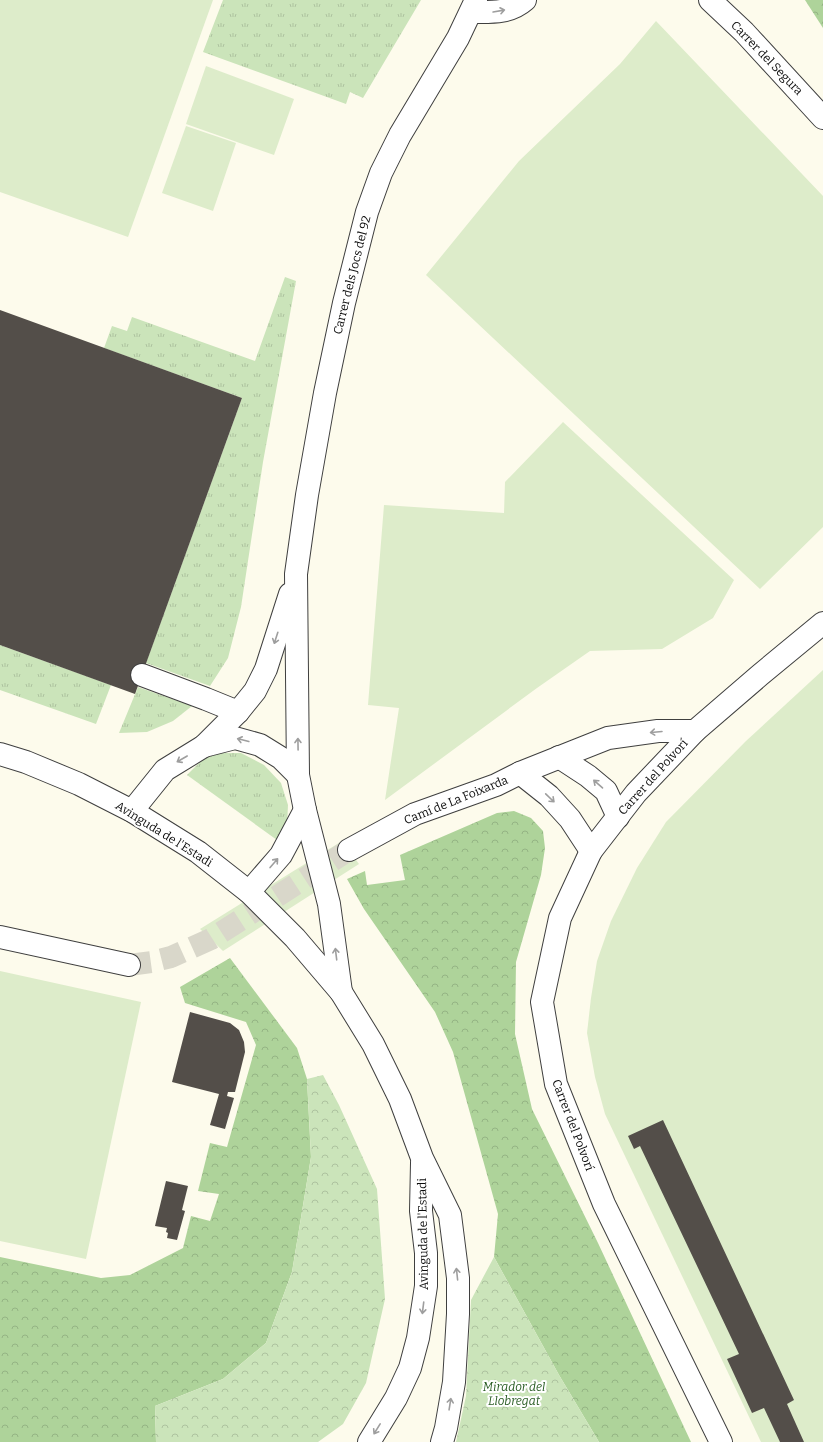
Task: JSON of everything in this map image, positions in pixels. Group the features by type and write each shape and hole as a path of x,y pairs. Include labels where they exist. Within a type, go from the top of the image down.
{"street":[{"path":"468,4 500,12 520,5 525,0"},
{"name":"Carrer del Segura","path":"710,0 744,32 823,118"},
{"name":"Carrer dels Jocs del 92","path":"296,574 307,495 325,393 344,302 367,212 381,173 400,135 458,38 468,4"},
{"path":"132,811 165,770 204,746 238,712 255,691 266,669 296,574"},
{"path":"296,574 298,775 305,810 329,904 340,992"},
{"name":"Carrer del Polvorí","path":"721,1442 604,1204 556,1084 542,1002 560,918 591,851 636,793 695,732 760,675 823,623"},
{"path":"142,675 238,712"},
{"name":"Camí de La Foixarda","path":"349,850 415,814 496,785 559,757 608,738 658,732 695,732"},
{"path":"204,746 235,738 260,745 281,758 298,775"},
{"name":"Avinguda de l'Estadi","path":"0,754 26,762 79,784 132,811 198,852 249,892 295,938 340,992 373,1044 394,1085 422,1158 450,1215 458,1278 458,1314 454,1382 442,1442"},
{"path":"559,757 588,776 606,791 618,817"},
{"name":"Camí de La Foixarda","path":"520,774 549,796 565,813 591,851"},
{"path":"249,892 282,855 305,810"},
{"path":"0,937 128,965"},
{"name":"Avinguda de l'Estadi","path":"369,1442 396,1398 410,1368 418,1338 426,1286 426,1253 421,1211 422,1158"}],"green space":[{"path":"0,0 213,0 128,237 0,192"},
{"path":"223,0 421,0 363,98 350,92 346,104 203,52"},
{"path":"805,0 823,0 823,28"},
{"path":"656,21 823,196 823,527 760,589 426,275 519,161 620,64"},
{"path":"206,66 294,99 274,155 186,124"},
{"path":"186,126 236,143 213,211 162,193"},
{"path":"285,277 296,281 263,462 241,607 228,658 210,686 146,663 242,398 104,348 112,326 127,331 132,317 255,361"},
{"path":"563,422 734,580 713,618 662,649 590,651 537,688 385,800 399,708 368,705 384,505 504,513 505,482"},
{"path":"0,645 111,685 96,724 0,690"},
{"path":"823,670 823,1442 761,1442 605,1114 595,1077 587,1033 597,961 611,921 637,868 666,822 746,741"},
{"path":"138,687 192,706 173,721 147,732 119,733"},
{"path":"220,753 241,753 264,765 281,783 288,805 287,825 277,840 187,775 203,759"},
{"path":"514,811 531,818 543,831 545,848 541,875 516,962 515,1034 532,1109 598,1243 691,1442 599,1442 559,1375 494,1257 498,1214 453,1052 435,1012 364,909 347,879 365,871 367,885 405,880 400,855 497,813"},
{"path":"342,841 359,864 223,951 200,929"},
{"path":"230,958 297,1048 307,1079 311,1157 292,1272 266,1343 223,1379 155,1406 156,1442 0,1442 0,1257 101,1278 130,1275 183,1248 191,1216 210,1221 219,1194 198,1191 210,1143 227,1147 256,1045 246,1022 185,1003 180,987"},
{"path":"0,971 141,1002 86,1259 0,1241"},
{"path":"323,1075 339,1105 377,1189 385,1299 366,1383 343,1424 318,1442 156,1442 155,1406 223,1379 266,1343 292,1272 311,1157 307,1079"},
{"name":"Mirador del Llobregat","path":"494,1257 559,1375 599,1442 456,1442 466,1396 471,1300"}],"building":[{"path":"0,310 242,398 135,694 0,645"},
{"path":"190,1012 230,1023 239,1030 244,1042 245,1052 235,1092 228,1092 227,1096 234,1098 225,1129 210,1125 219,1094 172,1082"},
{"path":"663,1120 794,1400 787,1404 804,1442 780,1442 764,1408 752,1413 727,1359 739,1354 640,1146 634,1149 628,1136"},
{"path":"166,1181 188,1186 182,1210 185,1211 177,1240 167,1238 167,1228 155,1226"}],"tunnel":[{"path":"129,965 171,957 211,939 349,850"}]}
